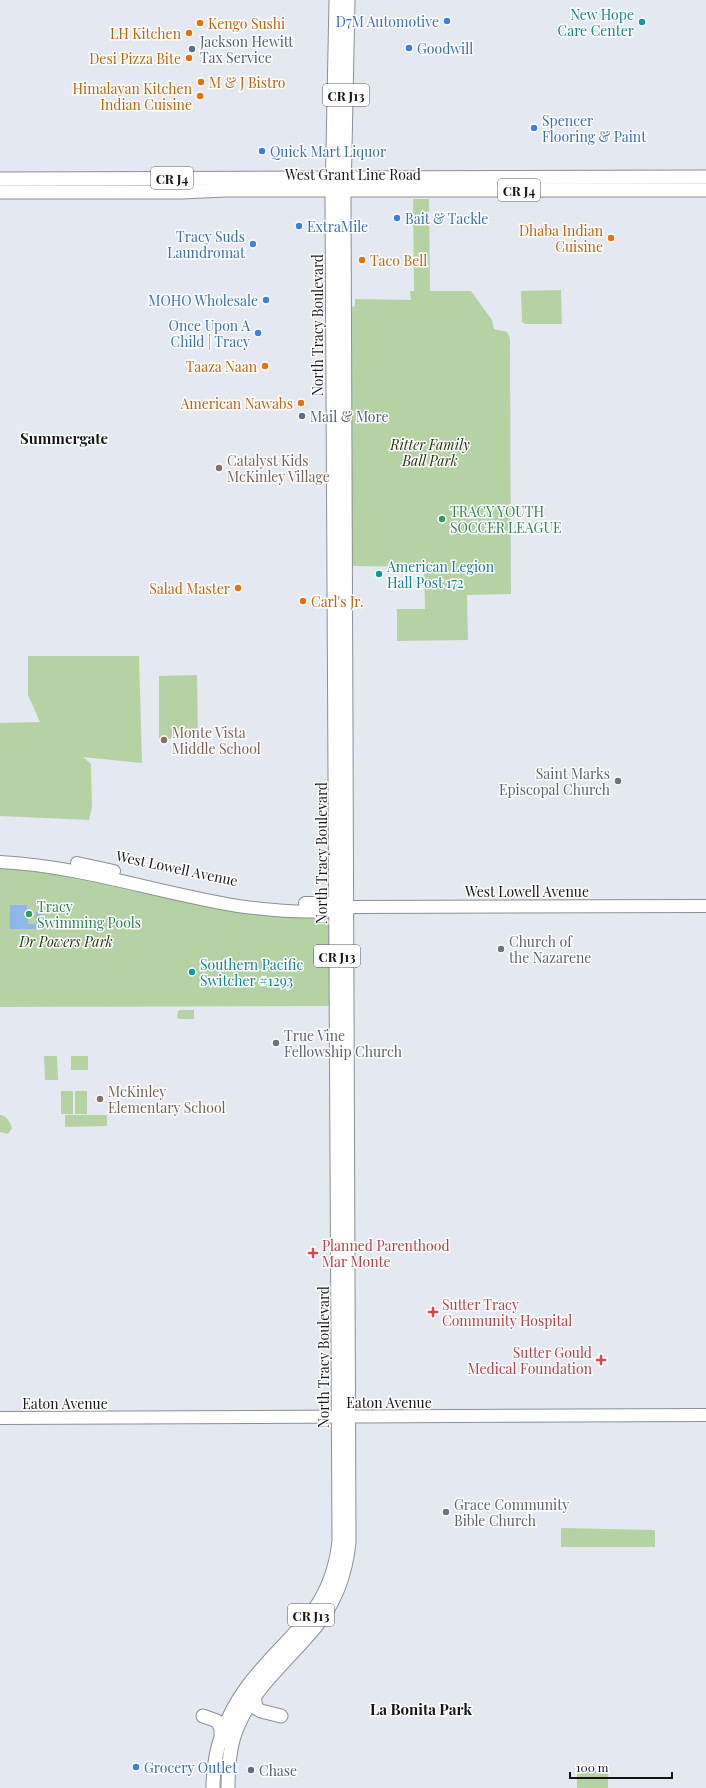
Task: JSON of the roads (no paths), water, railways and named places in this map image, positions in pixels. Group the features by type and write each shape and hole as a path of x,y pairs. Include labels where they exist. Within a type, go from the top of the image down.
{"main road":[{"name":"North Tracy Boulevard","path":"228,1788 229,1761 234,1737 243,1716 254,1696 265,1682 319,1623 332,1601 342,1578 350,1537 344,1417 336,0"},
{"name":"North Tracy Boulevard","path":"338,184 348,0"},
{"name":"West Grant Line Road","path":"0,192 118,191 338,184 706,177"},
{"name":"West Grant Line Road","path":"0,179 141,179 706,190"},
{"path":"118,191 121,187 135,183 141,179"},
{"name":"North Tracy Boulevard","path":"213,1788 214,1761 221,1734 232,1712 247,1687 308,1619 322,1599 331,1578 337,1555 339,1536 344,1417"},
{"path":"254,1696 256,1708 281,1716"},
{"path":"204,1716 217,1721 221,1728 221,1734"}],"street":[{"name":"West Lowell Avenue","path":"0,854 56,859 98,866 160,883 219,895 340,907 706,906"},
{"name":"West Lowell Avenue","path":"0,862 55,867 241,906 329,911 340,907"},
{"name":"Eaton Avenue","path":"0,1418 706,1415"}],"water":[{"path":"10,905 27,905 28,924 36,924 36,912 42,912 42,929 10,929"}],"place":[{"name":"D7M Automotive","path":"447,21"},
{"name":"New Hope Care Center","path":"642,22"},
{"name":"Kengo Sushi","path":"200,23"},
{"name":"LH Kitchen","path":"189,33"},
{"name":"Goodwill","path":"409,48"},
{"name":"Jackson Hewitt Tax Service","path":"192,49"},
{"name":"Desi Pizza Bite","path":"189,58"},
{"name":"M & J Bistro","path":"201,82"},
{"name":"Himalayan Kitchen Indian Cuisine","path":"200,96"},
{"name":"Spencer Flooring & Paint","path":"534,128"},
{"name":"Quick Mart Liquor","path":"262,151"},
{"name":"Bait & Tackle","path":"397,218"},
{"name":"ExtraMile","path":"299,226"},
{"name":"Dhaba Indian Cuisine","path":"611,238"},
{"name":"Tracy Suds Laundromat","path":"253,244"},
{"name":"Taco Bell","path":"362,260"},
{"name":"MOHO Wholesale","path":"266,300"},
{"name":"Once Upon A Child | Tracy","path":"258,333"},
{"name":"Taaza Naan","path":"265,366"},
{"name":"American Nawabs","path":"301,403"},
{"name":"Mail & More","path":"302,416"},
{"name":"Catalyst Kids McKinley Village","path":"219,468"},
{"name":"TRACY YOUTH SOCCER LEAGUE","path":"442,519"},
{"name":"American Legion Hall Post 172","path":"379,574"},
{"name":"Salad Master","path":"238,588"},
{"name":"Carl's Jr.","path":"303,601"},
{"name":"Monte Vista Middle School","path":"164,740"},
{"name":"Saint Marks Episcopal Church","path":"618,781"},
{"name":"Tracy Swimming Pools","path":"29,914"},
{"name":"Church of the Nazarene","path":"501,949"},
{"name":"Southern Pacific Switcher #1293","path":"192,972"},
{"name":"True Vine Fellowship Church","path":"276,1043"},
{"name":"McKinley Elementary School","path":"100,1099"},
{"name":"Planned Parenthood Mar Monte","path":"313,1253"},
{"name":"Sutter Tracy Community Hospital","path":"433,1312"},
{"name":"Sutter Gould Medical Foundation","path":"601,1360"},
{"name":"Grace Community Bible Church","path":"446,1512"},
{"name":"Grocery Outlet","path":"136,1767"},
{"name":"Chase","path":"251,1770"}],"district":[{"name":"Summergate","path":"64,438"},
{"name":"La Bonita Park","path":"421,1709"}],"park label":[{"name":"Ritter Family Ball Park","path":"430,452"},
{"name":"Dr Powers Park","path":"66,941"}]}
